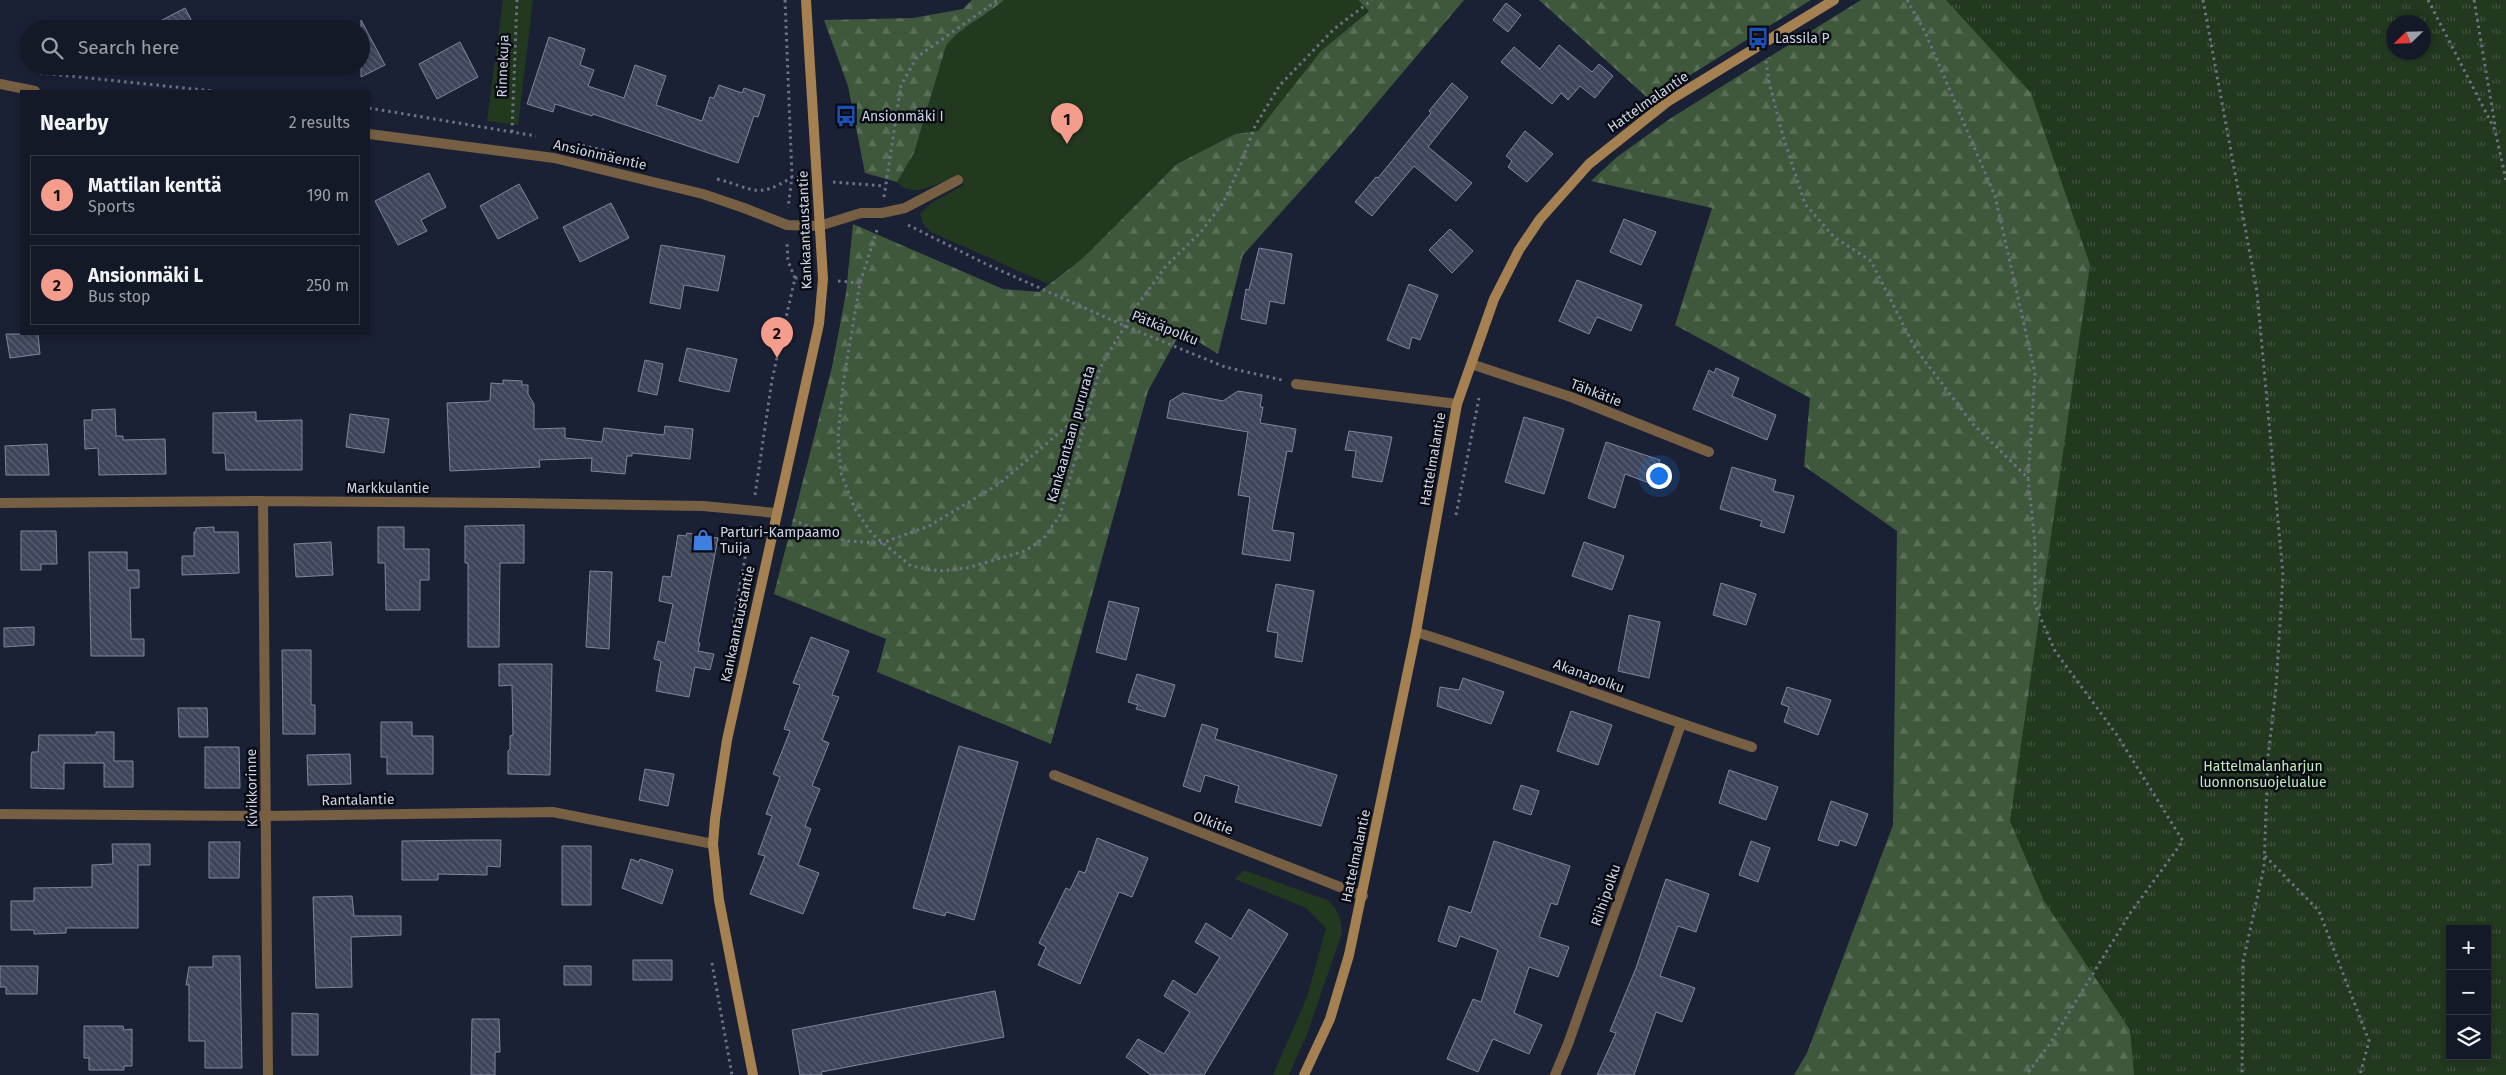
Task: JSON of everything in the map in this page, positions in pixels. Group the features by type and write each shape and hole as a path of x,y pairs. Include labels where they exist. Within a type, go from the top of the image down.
{"street":[{"name":"Kankaantaustantie","path":"753,1075 719,900 713,844 727,740 819,324 823,279 806,0"},
{"name":"Hattelmalantie","path":"1304,1075 1330,1019 1349,955 1363,896 1416,632 1457,404 1494,299 1519,250 1540,219 1565,189 1612,145 1667,102 1834,0"},
{"path":"0,84 30,90"},
{"name":"Ansionmäentie","path":"370,134 554,158 702,194 787,225 819,226 861,213 905,208 958,180"},
{"name":"Tähkätie","path":"1471,364 1571,397 1709,452"},
{"path":"1296,384 1457,404"},
{"name":"Markkulantie","path":"0,503 263,501 693,506 776,513"},
{"name":"Kivikkorinne","path":"263,501 268,1075"},
{"name":"Akanapolku","path":"1416,632 1487,654 1681,724 1752,746"},
{"name":"Riihipolku","path":"1555,1075 1568,1044 1681,724"},
{"name":"Olkitie","path":"1054,775 1363,896"},
{"name":"Rantalantie","path":"0,814 266,816 553,812 713,844"}],"path":[{"name":"Rinnekuja","path":"512,132 517,0"},
{"name":"Kankaantaustantie","path":"732,627 753,512 772,380 795,278 788,261 787,225 792,177 785,0"},
{"name":"Kankaantaan pururata","path":"998,0 917,57 902,85 882,212 860,283 843,384 838,438 841,473 855,509 872,534 911,566 939,571 967,568 1025,552 1044,538 1060,515 1100,368 1124,326 1166,266 1200,233 1223,202 1240,166 1255,126 1280,85 1334,29 1372,0"},
{"path":"1907,0 1925,32 1995,196 2035,373 2028,478 2035,544 2035,605 2055,651 2117,735 2183,841 2131,912 2049,1045 2026,1075"},
{"path":"2205,0 2257,292 2283,575 2276,688 2268,757 2264,856 2243,962 2242,1075"},
{"path":"2428,0 2495,130"},
{"path":"2474,0 2495,130 2506,180"},
{"path":"1764,42 1769,82 1805,204 1834,237 1871,261 1915,348 1972,423 2028,478"},
{"path":"56,75 204,90"},
{"path":"370,108 539,137"},
{"path":"566,142 622,155"},
{"path":"714,178 754,191 774,189 792,177 885,186"},
{"name":"Pätkäpolku","path":"882,212 986,264 1124,326 1225,368 1296,384"},
{"path":"776,513 846,541 882,543 929,526 999,484 1088,409"},
{"path":"2264,856 2319,911 2369,1041 2360,1075"},
{"path":"711,959 732,1075"}],"green space":[{"path":"503,0 533,0 518,125 487,121"},
{"path":"972,0 1004,0 958,33 946,46 914,153 897,182 865,173 848,86 824,20 913,18 963,9"},
{"path":"1004,0 1358,0 1369,10 1321,51 1258,131 1235,134 1177,164 1083,258 1048,284 931,232 923,224 920,214 931,203 964,185 956,176 918,190 911,190 897,182 914,153 946,46 958,33"},
{"path":"1358,0 1464,0 1338,149 1243,255 1218,354 1181,331 1148,391 1051,744 877,672 886,639 774,594 832,367 846,293 853,224 1003,289 1039,292 1083,258 1177,164 1235,134 1258,131 1321,51 1369,11"},
{"path":"1539,0 1811,0 1650,100"},
{"name":"Hattelmalanharjun luonnonsuojelualue","path":"1861,0 2506,0 2506,1075 1794,1075 1807,1053 1893,825 1897,531 1804,466 1810,398 1675,325 1712,208 1591,181 1617,157 1671,118"},
{"name":"Hattelmalanharjun luonnonsuojelualue","path":"1946,0 2506,0 2506,1075 2134,1075 2130,1030 2044,901 2010,821 2090,265 2031,93"},
{"path":"1244,870 1327,900 1337,911 1340,919 1342,933 1307,1034 1289,1075 1273,1075 1307,997 1326,928 1306,908 1235,879"}],"building":[{"path":"1506,3 1521,15 1508,32 1493,20"},
{"path":"185,8 191,20 162,20"},
{"path":"370,37 385,65 370,72"},
{"path":"549,37 585,49 580,65 594,70 588,86 624,98 635,65 666,76 656,105 702,121 710,97 714,98 719,85 742,93 744,88 765,95 758,117 754,116 738,163 593,114 592,116 555,104 553,112 527,104"},
{"path":"460,42 478,77 437,99 419,64"},
{"path":"1559,45 1592,72 1599,64 1613,76 1595,98 1580,86 1568,100 1561,93 1552,104 1501,62 1514,47 1540,69"},
{"path":"1452,83 1468,97 1428,147 1472,183 1456,201 1414,166 1372,216 1355,202 1376,177 1378,178 1431,113 1429,111"},
{"path":"1525,131 1553,154 1527,182 1508,167 1512,161 1506,156"},
{"path":"429,173 446,207 421,220 427,231 398,245 375,201"},
{"path":"519,184 538,218 498,239 480,206"},
{"path":"611,203 629,238 580,262 563,227"},
{"path":"1624,219 1656,232 1641,265 1610,252"},
{"path":"1450,229 1473,251 1452,273 1429,250"},
{"path":"661,245 725,256 718,291 684,285 680,309 650,303"},
{"path":"1259,248 1292,254 1284,304 1270,301 1266,324 1241,319 1246,289 1249,290"},
{"path":"1577,280 1642,305 1631,331 1597,317 1589,334 1559,321"},
{"path":"1409,284 1438,295 1420,340 1412,337 1409,349 1387,340"},
{"path":"6,334 38,335 40,354 10,358"},
{"path":"687,348 737,359 729,392 679,381"},
{"path":"645,360 663,364 657,395 638,391"},
{"path":"1716,368 1739,378 1732,396 1776,415 1767,440 1693,409 1709,370 1714,373"},
{"path":"503,380 522,381 522,385 528,385 528,394 534,404 534,429 565,428 565,438 602,442 604,428 664,435 665,426 693,429 690,459 632,453 632,456 627,456 625,474 591,471 592,458 539,460 540,467 450,471 447,403 490,401 491,383 503,384"},
{"path":"1238,391 1262,395 1260,407 1263,407 1260,423 1296,429 1292,452 1287,451 1272,530 1294,533 1290,561 1242,554 1250,497 1238,495 1248,432 1167,418 1170,401 1183,393 1223,401"},
{"path":"115,409 116,436 123,436 123,440 165,439 166,474 99,475 98,448 85,449 84,420 92,420 92,410"},
{"path":"256,412 256,421 302,420 302,470 226,470 225,453 213,453 213,413"},
{"path":"350,414 389,419 384,453 346,447"},
{"path":"1524,417 1564,429 1544,494 1505,482"},
{"path":"1349,431 1392,437 1382,482 1352,477 1356,451 1345,450"},
{"path":"1606,442 1660,460 1652,484 1625,474 1615,508 1588,498"},
{"path":"47,444 49,475 6,475 5,446"},
{"path":"1732,467 1776,480 1773,491 1794,496 1784,533 1760,526 1762,521 1720,509"},
{"path":"524,525 524,563 500,563 499,647 468,647 468,563 465,563 465,526"},
{"path":"214,527 214,532 238,532 239,573 182,575 182,556 194,556 194,532 196,532 196,528"},
{"path":"378,527 404,527 404,549 429,549 429,580 420,580 420,610 386,610 385,563 378,563"},
{"path":"21,531 56,531 57,564 41,564 41,570 21,570"},
{"path":"687,533 718,538 698,643 700,643 698,651 714,654 710,670 695,667 689,697 656,691 661,661 654,659 658,641 665,643 673,604 659,601 663,576 671,577 678,535 686,536"},
{"path":"331,542 333,575 296,577 294,544"},
{"path":"1584,542 1624,556 1612,590 1572,576"},
{"path":"89,552 127,552 127,570 139,570 139,588 130,588 131,639 144,639 144,656 91,656"},
{"path":"590,571 612,572 609,649 586,647"},
{"path":"1721,583 1756,594 1746,625 1713,615"},
{"path":"1276,584 1314,591 1302,662 1275,657 1278,633 1267,631"},
{"path":"1109,601 1139,608 1126,660 1096,652"},
{"path":"1629,615 1660,622 1649,678 1618,671"},
{"path":"34,627 34,645 4,647 4,628"},
{"path":"811,637 849,651 832,695 839,697 822,740 829,743 812,786 820,789 805,826 811,829 798,865 819,873 803,914 750,894 765,856 758,854 772,816 766,814 780,777 773,774 790,731 784,729 800,685 793,683"},
{"path":"282,650 311,650 311,705 315,705 315,734 283,734"},
{"path":"499,664 552,664 550,775 508,774 508,751 510,749 510,736 513,735 512,685 499,686"},
{"path":"1137,674 1175,685 1165,717 1136,709 1138,705 1128,702"},
{"path":"1463,678 1504,692 1491,724 1437,706 1440,687 1459,690"},
{"path":"1787,687 1831,700 1818,735 1784,722 1789,707 1781,704"},
{"path":"178,708 207,708 208,737 179,737"},
{"path":"1571,711 1612,725 1598,765 1557,751"},
{"path":"381,722 412,722 412,736 433,736 433,774 387,774 387,757 381,757"},
{"path":"1202,724 1218,729 1215,739 1337,775 1321,826 1235,802 1239,786 1205,775 1200,792 1183,786"},
{"path":"96,732 114,732 114,761 133,761 133,787 104,787 104,763 64,763 64,789 31,788 31,757 32,752 38,752 39,735 96,735"},
{"path":"959,746 1018,762 974,920 946,912 945,916 913,908"},
{"path":"205,747 239,747 240,788 205,788"},
{"path":"350,754 351,784 308,785 307,755"},
{"path":"645,769 674,774 668,806 639,800"},
{"path":"1729,770 1778,787 1766,820 1719,803"},
{"path":"1521,785 1539,791 1531,815 1513,809"},
{"path":"1831,801 1868,814 1856,846 1840,840 1838,846 1818,840"},
{"path":"1097,838 1148,858 1132,897 1119,892 1080,984 1038,965 1046,947 1039,943 1066,888 1070,890 1079,871 1085,873"},
{"path":"501,840 500,867 487,866 487,875 438,874 438,880 402,880 402,841"},
{"path":"1494,841 1570,866 1557,905 1551,903 1539,937 1569,947 1558,977 1529,967 1514,1013 1542,1025 1529,1054 1493,1039 1478,1072 1447,1059 1473,999 1481,1002 1498,950 1460,936 1456,947 1438,941 1449,906 1471,913"},
{"path":"1751,841 1770,848 1758,882 1739,875"},
{"path":"209,842 240,842 239,878 209,878"},
{"path":"112,844 150,844 150,865 138,865 138,928 66,928 66,933 34,934 34,930 11,930 11,901 34,901 34,888 92,887 92,865 113,864"},
{"path":"562,846 591,846 591,905 562,905"},
{"path":"631,859 639,862 640,859 673,870 662,904 622,888"},
{"path":"1666,879 1709,894 1696,932 1678,926 1660,976 1695,988 1682,1022 1656,1012 1634,1075 1597,1075 1616,1033 1610,1031 1636,968"},
{"path":"352,896 354,916 401,916 401,935 351,937 352,987 316,988 313,897"},
{"path":"1249,909 1288,934 1204,1075 1151,1075 1126,1057 1138,1039 1164,1054 1190,1012 1164,996 1173,980 1196,995 1220,957 1195,942 1206,923 1231,939"},
{"path":"213,956 240,956 242,1068 205,1068 205,1041 189,1041 189,985 186,985 189,967 213,967"},
{"path":"633,960 672,960 672,980 633,980"},
{"path":"0,966 38,966 37,994 6,994 6,987 0,987"},
{"path":"564,966 591,966 591,985 564,985"},
{"path":"995,991 1004,1037 821,1072 822,1075 800,1075 792,1030"},
{"path":"292,1013 318,1014 318,1055 292,1055"},
{"path":"472,1019 499,1019 500,1052 495,1052 495,1075 471,1075"},
{"path":"84,1026 123,1026 124,1030 132,1029 132,1066 124,1066 124,1070 89,1070 89,1058 84,1058"}],"place":[{"name":"Lassila P","path":"1758,38"},
{"name":"Ansionmäki I","path":"846,116"},
{"name":"Mattilan kenttä","path":"1067,144"},
{"name":"Ansionmäki L","path":"777,358"},
{"name":"Parturi-Kampaamo Tuija","path":"703,540"}]}
